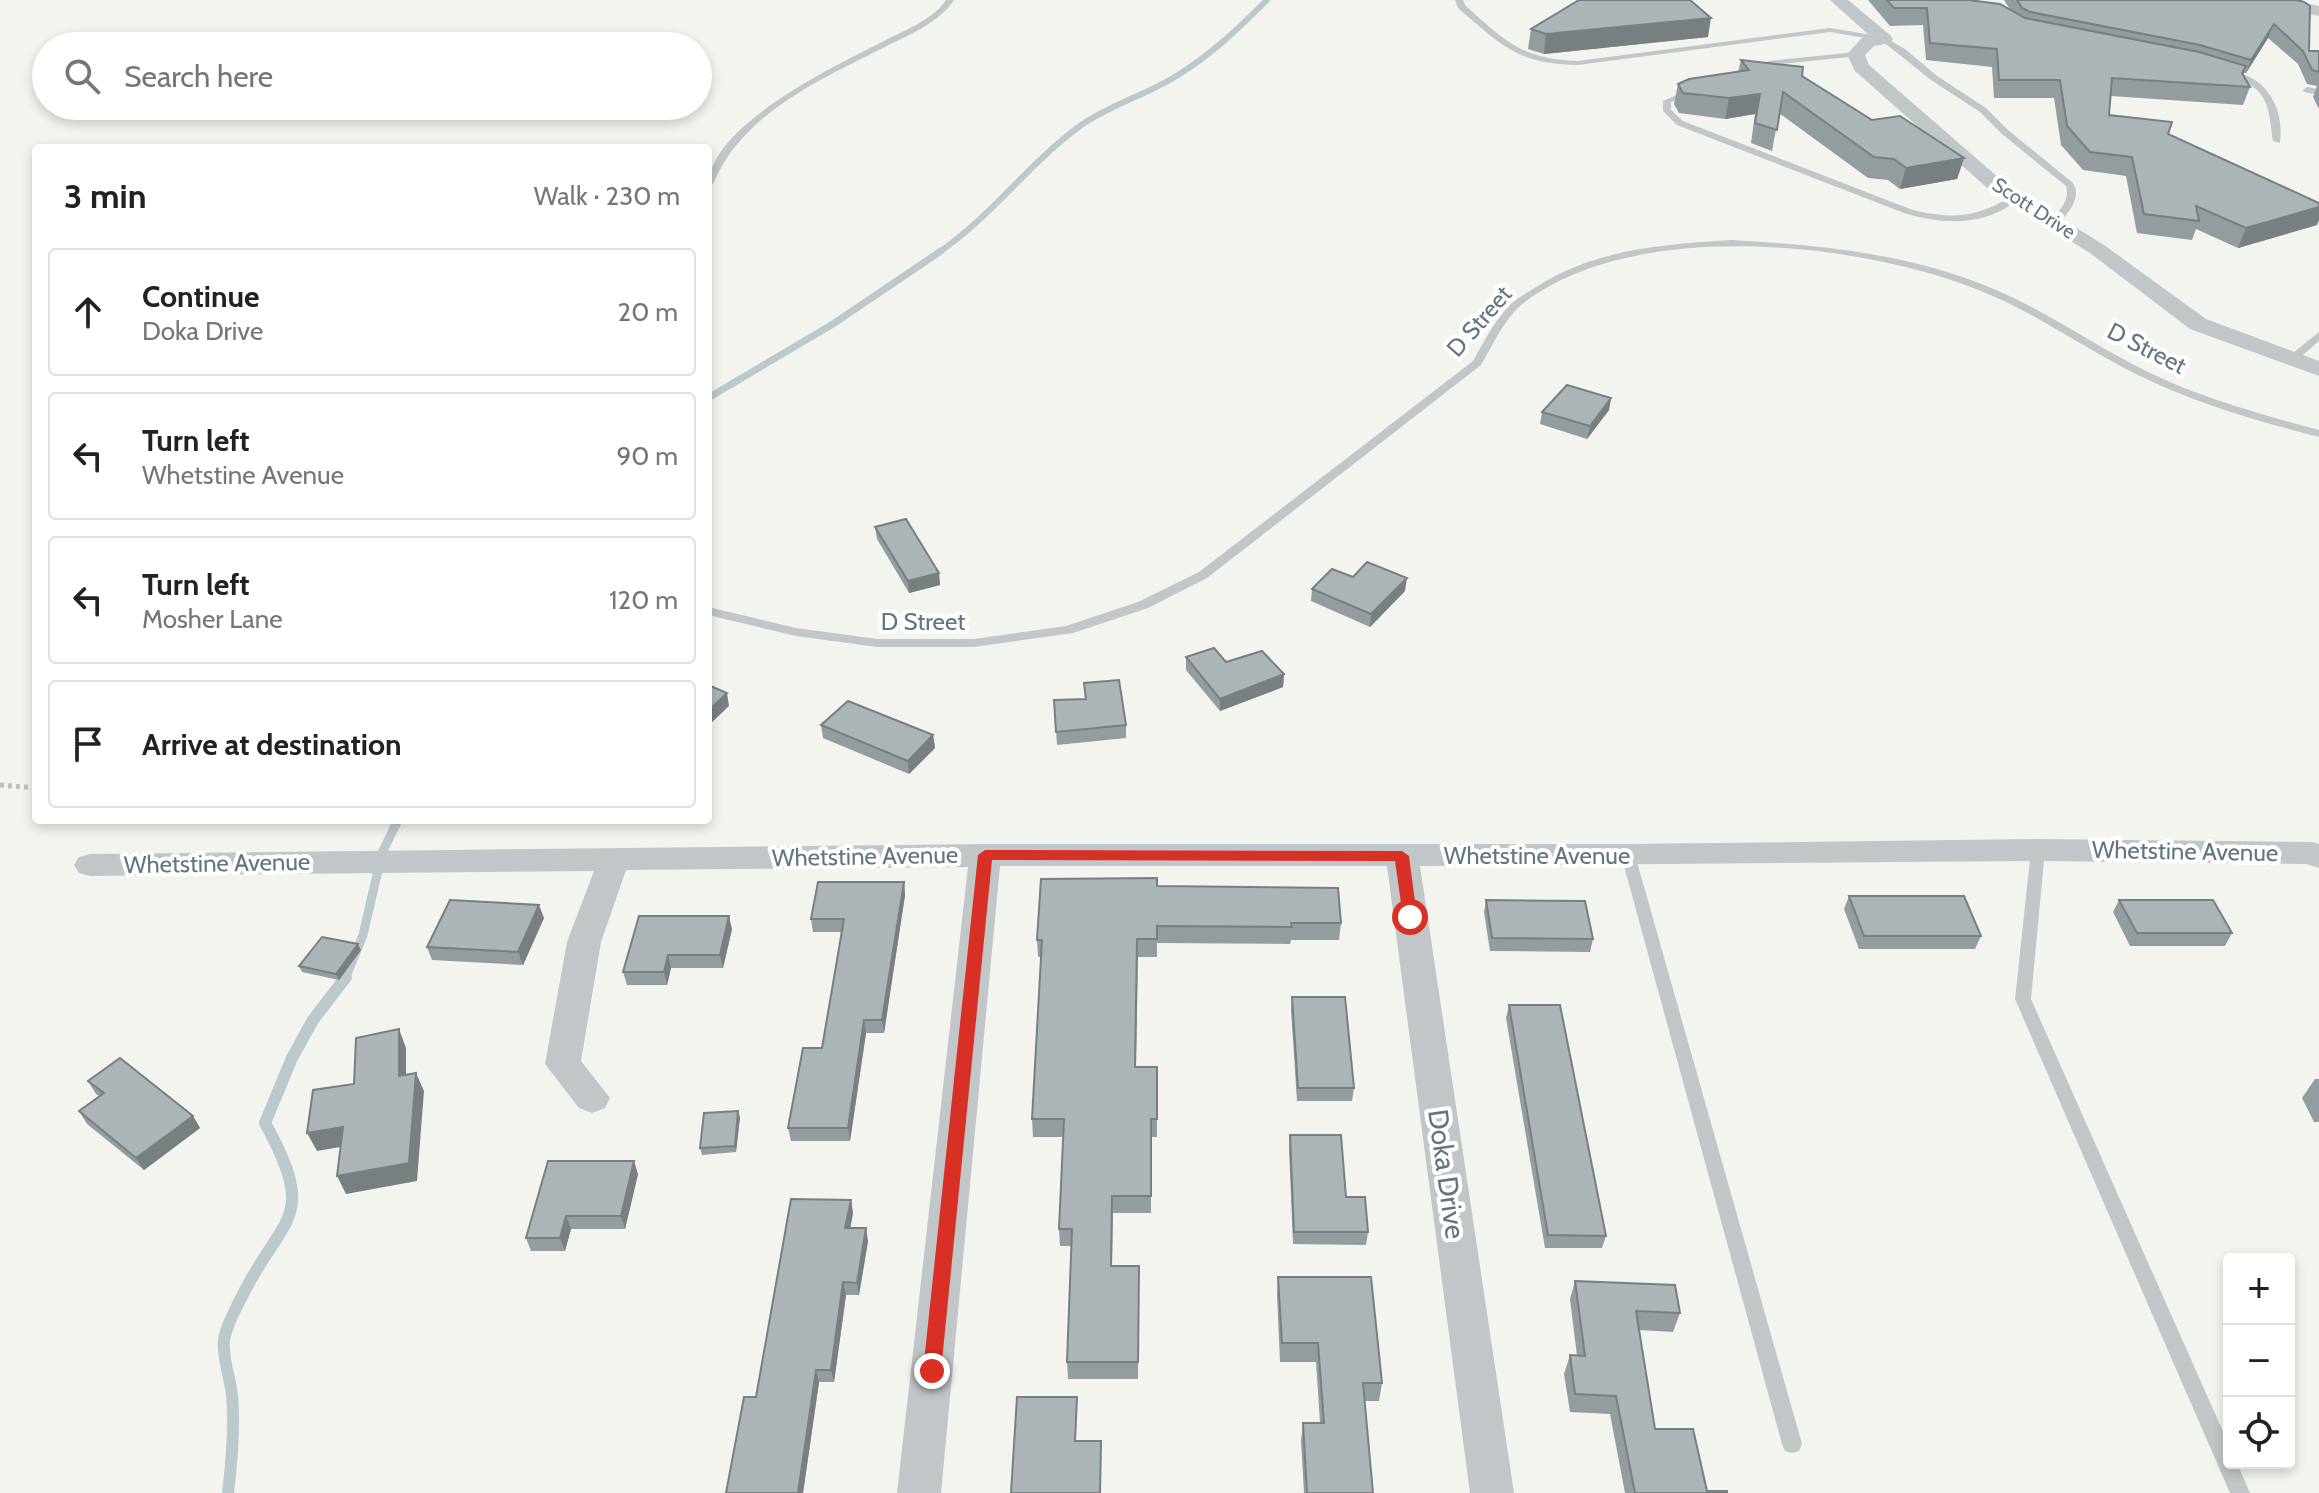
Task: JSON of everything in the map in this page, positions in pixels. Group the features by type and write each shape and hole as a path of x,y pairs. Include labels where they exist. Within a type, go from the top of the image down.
{"street":[{"path":"1838,0 1884,39"},
{"path":"2267,0 2319,11"},
{"path":"1856,54 1868,42 1884,39"},
{"name":"Scott Drive","path":"1856,54 1861,67 2000,189 2097,249 2198,324 2319,369"},
{"name":"Whetstine Avenue","path":"90,865 985,855 1628,855 2038,850 2316,855"},
{"path":"919,1493 985,855"},
{"name":"Doka Drive","path":"1402,856 1492,1493"},
{"path":"592,1098 563,1064 584,942 614,859"}],"lane":[{"path":"712,176 740,135 768,113 800,90 928,21 950,0"},
{"path":"1459,0 1461,6 1512,51 1554,64 1830,30 1884,39 1934,78 1983,110 2070,185 2073,191 2071,201 2055,223"},
{"path":"1736,76 1769,63 1856,54"},
{"path":"2222,72 2255,82 2267,90 2272,99 2277,141"},
{"path":"1702,88 1667,101 1667,111 1680,123 1907,211 1940,221 1956,221 1999,209 2015,198"},
{"path":"2307,90 2319,92"},
{"name":"D Street","path":"712,612 796,632 877,643 974,643 1068,630 1143,605 1203,575 1477,363 1497,327 1518,303 1556,279 1599,261 1673,246 1734,242 1810,247 1876,257 1960,279 2021,305 2121,362 2177,389 2234,410 2319,434"},
{"path":"2292,359 2319,335"},
{"path":"2038,850 2023,999 2240,1493"},
{"path":"1628,855 1792,1444"}],"path":[{"path":"0,785 32,788"}],"building":[{"path":"1579,0 1690,0 1711,18 1546,34 1531,29"},
{"path":"1887,0 1968,0 2000,4 2025,18 2199,52 2246,66 2242,73 2250,87 2112,78 2109,115 2172,122 2168,134 2319,203 2319,207 2246,228 2196,206 2199,221 2144,214 2132,157 2090,152 2067,126 2060,80 1999,80 1997,49 1930,43 1927,8 1894,8"},
{"path":"2017,0 2297,0 2310,6 2309,51 2319,51 2319,72 2312,70 2303,51 2274,24 2251,60 2200,45 2030,12 2022,8"},
{"path":"1741,60 1803,67 1802,76 1872,120 1900,116 1964,158 1906,168 1894,159 1874,157 1783,92 1777,130 1755,123 1760,94 1729,98 1683,93 1678,84 1689,79 1749,70"},
{"path":"1567,385 1611,398 1590,426 1542,412"},
{"path":"906,519 939,573 908,581 875,527"},
{"path":"1367,562 1407,578 1371,614 1312,589 1332,569 1353,577"},
{"path":"1214,648 1226,662 1262,651 1284,674 1220,699 1186,657"},
{"path":"1119,680 1126,725 1056,732 1054,700 1086,699 1084,683"},
{"path":"712,687 727,693 712,707"},
{"path":"848,701 933,735 908,761 821,725"},
{"path":"1157,878 1157,886 1338,888 1341,923 1291,923 1292,927 1157,926 1157,939 1137,939 1135,1067 1157,1067 1157,1119 1151,1119 1151,1196 1112,1196 1111,1266 1139,1266 1138,1362 1067,1362 1072,1229 1059,1229 1064,1119 1032,1119 1042,940 1037,940 1041,879"},
{"path":"818,882 904,882 882,1020 864,1020 848,1128 788,1128 803,1048 822,1048 844,919 811,919"},
{"path":"1849,896 1964,896 1981,936 1864,936"},
{"path":"450,900 539,905 518,952 427,947"},
{"path":"1486,900 1585,901 1593,939 1492,938"},
{"path":"2119,900 2213,900 2232,933 2137,933"},
{"path":"639,916 729,916 720,955 668,955 664,972 623,972"},
{"path":"322,937 358,944 336,974 299,966"},
{"path":"1292,997 1345,997 1354,1088 1298,1088"},
{"path":"1509,1005 1560,1005 1606,1236 1548,1235"},
{"path":"399,1029 399,1076 416,1073 409,1163 337,1176 343,1127 307,1133 313,1090 354,1084 356,1038"},
{"path":"120,1058 193,1116 136,1158 79,1111 104,1093 88,1081"},
{"path":"738,1111 735,1146 700,1148 704,1113"},
{"path":"1290,1135 1341,1135 1346,1197 1365,1197 1368,1232 1294,1232"},
{"path":"548,1161 634,1161 621,1216 566,1216 560,1238 526,1238"},
{"path":"791,1199 851,1200 845,1228 866,1228 857,1283 843,1282 831,1370 816,1370 798,1493 726,1493 744,1397 756,1397"},
{"path":"1278,1277 1371,1277 1382,1383 1363,1383 1373,1493 1307,1493 1303,1423 1324,1423 1318,1343 1282,1343"},
{"path":"1575,1281 1675,1285 1680,1313 1636,1311 1655,1429 1693,1429 1707,1491 1727,1493 1635,1493 1616,1396 1575,1394 1570,1355 1585,1356"},
{"path":"1017,1397 1077,1397 1075,1441 1101,1441 1100,1493 1011,1493"}],"waterway":[{"path":"938,253 1080,126 1190,67 1225,40 1267,0"},
{"path":"712,396 833,324 941,251"},
{"path":"346,978 363,935 382,853 396,824"},
{"path":"228,1493 233,1419 224,1354 225,1335 240,1300 288,1217 292,1200 290,1180 265,1123 292,1058 313,1020 346,978"}],"route":[{"path":"932,1371 985,855 1402,856 1410,917"}]}
